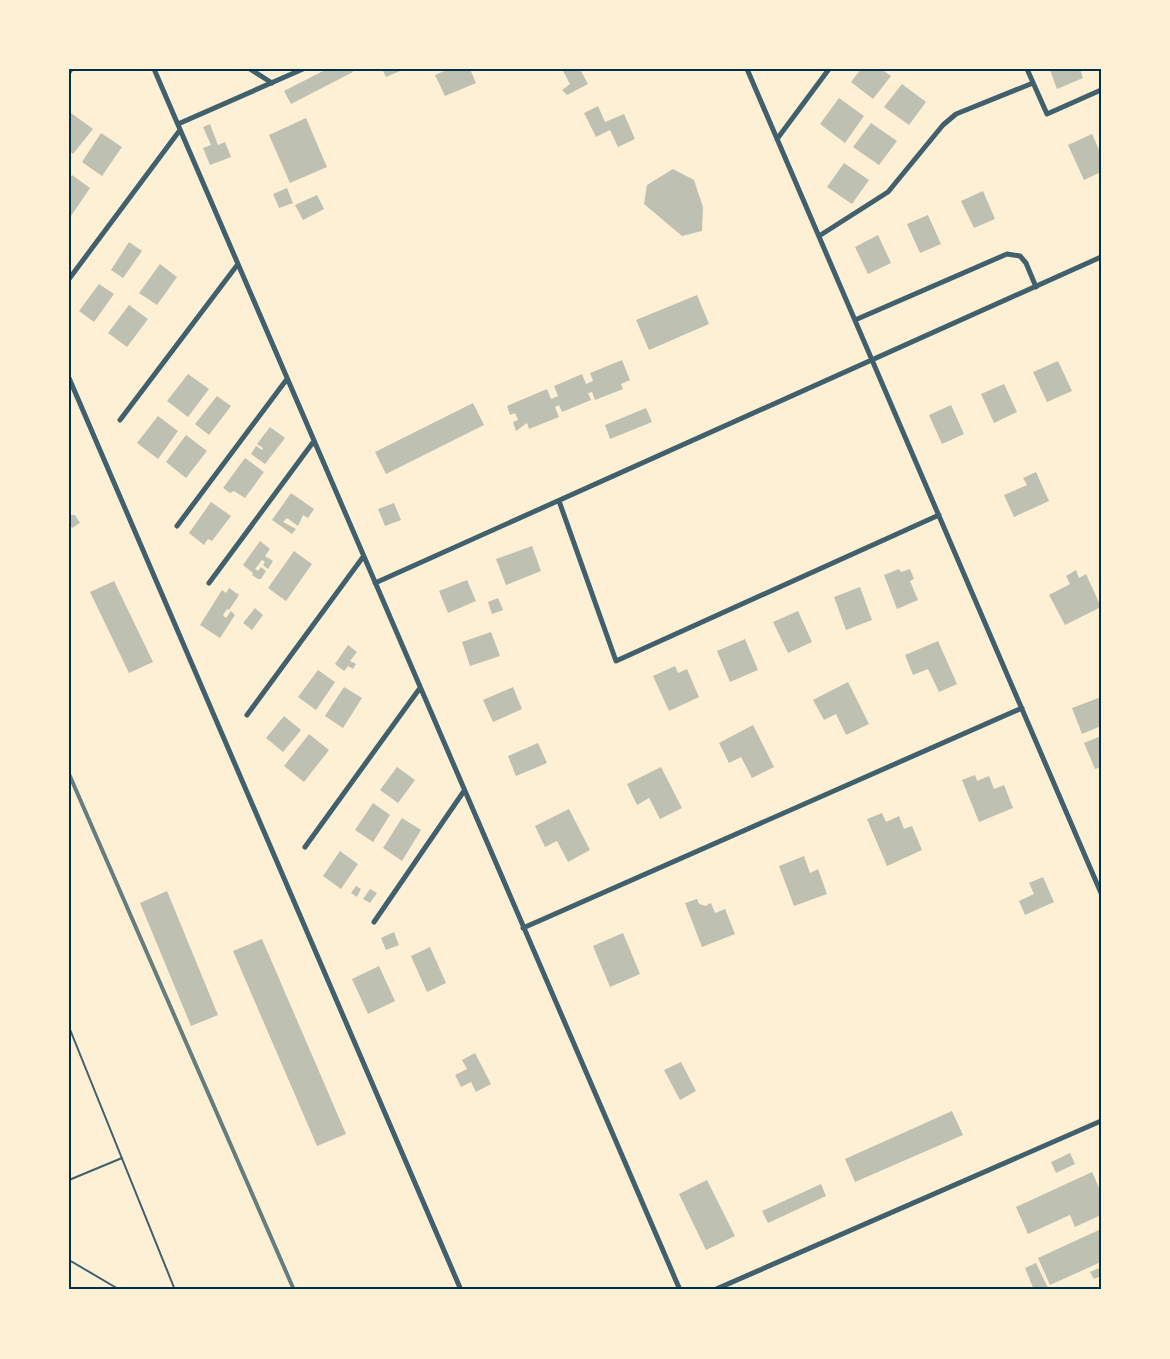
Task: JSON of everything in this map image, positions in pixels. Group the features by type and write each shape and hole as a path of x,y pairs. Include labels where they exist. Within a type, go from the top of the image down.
{"street":[{"path":"154,69 681,1290"},
{"path":"250,69 272,83"},
{"path":"69,279 179,127 303,69"},
{"path":"747,69 1101,893"},
{"path":"777,139 829,69"},
{"path":"1027,69 1047,114 1101,90"},
{"path":"819,236 888,192 943,125 956,114 1033,83"},
{"path":"855,320 1007,254 1020,256 1026,263 1035,287"},
{"path":"375,583 1101,257"},
{"path":"120,420 238,264"},
{"path":"69,378 461,1290"},
{"path":"177,526 287,379"},
{"path":"208,583 314,441"},
{"path":"558,501 616,661 939,515"},
{"path":"247,716 363,556"},
{"path":"305,847 420,688"},
{"path":"523,928 1022,708"},
{"path":"374,922 464,791"},
{"path":"714,1290 1101,1121"}],"lane":[{"path":"69,1027 175,1290"},
{"path":"69,1180 122,1158"},
{"path":"69,1260 120,1290"}],"building":[{"path":"327,69 352,69 353,72 291,104 284,91"},
{"path":"382,69 399,69 400,71 386,77"},
{"path":"449,69 470,69 476,83 445,96 435,75"},
{"path":"562,69 580,69 588,84 567,95 562,90 570,84"},
{"path":"861,69 881,69 891,76 873,99 851,82"},
{"path":"1080,69 1083,78 1057,89 1050,70"},
{"path":"902,84 926,102 909,125 884,107"},
{"path":"839,98 864,116 845,143 820,124"},
{"path":"598,106 605,122 624,114 635,139 618,147 610,130 596,137 584,113"},
{"path":"71,113 93,129 73,154 69,151 69,116"},
{"path":"306,118 327,167 290,183 269,135"},
{"path":"871,123 897,141 879,165 853,147"},
{"path":"210,124 218,145 225,142 231,157 210,165 203,148 211,145 203,127"},
{"path":"101,133 122,147 102,176 82,162"},
{"path":"1092,134 1101,154 1101,172 1084,180 1068,145"},
{"path":"844,163 869,180 852,204 827,187"},
{"path":"673,169 694,180 703,207 702,231 682,236 644,204 647,185"},
{"path":"72,175 90,188 71,216 69,179"},
{"path":"287,188 293,203 279,208 273,194"},
{"path":"983,191 995,219 974,228 961,201"},
{"path":"317,195 324,209 303,220 295,205"},
{"path":"928,215 941,244 920,253 907,224"},
{"path":"878,235 891,263 868,274 855,247"},
{"path":"129,242 142,251 123,278 111,270"},
{"path":"160,264 177,277 157,305 139,293"},
{"path":"99,284 114,294 94,322 79,311"},
{"path":"697,295 709,324 649,350 636,320"},
{"path":"129,305 148,319 127,347 108,333"},
{"path":"622,360 630,380 621,384 623,389 595,400 592,392 588,393 591,400 562,412 559,405 555,407 559,417 529,429 527,423 516,431 513,422 518,420 515,413 510,415 507,406 547,389 551,399 558,396 554,386 582,374 586,384 593,381 590,373"},
{"path":"1058,361 1072,391 1047,402 1033,372"},
{"path":"188,374 209,389 188,417 167,401"},
{"path":"1004,384 1017,412 994,423 981,394"},
{"path":"217,396 231,406 209,435 195,424"},
{"path":"473,403 484,425 386,474 375,452"},
{"path":"951,405 964,434 942,444 929,415"},
{"path":"646,408 652,422 610,439 605,425"},
{"path":"158,416 178,431 158,459 137,443"},
{"path":"270,427 285,438 265,464 251,454 256,446 262,450 263,448 257,444"},
{"path":"186,435 207,451 186,478 166,462"},
{"path":"245,458 264,472 245,498 234,491 230,493 223,488"},
{"path":"1036,472 1049,501 1014,517 1004,495 1027,485 1023,478"},
{"path":"291,493 314,509 308,518 303,515 298,526 287,518 283,522 296,529 292,534 272,520"},
{"path":"211,502 231,516 212,541 208,539 204,545 189,533"},
{"path":"394,503 401,520 385,526 378,509"},
{"path":"69,511 80,523 72,528 69,523"},
{"path":"260,541 270,549 265,556 273,561 268,569 263,565 265,562 262,560 255,569 258,571 261,567 266,571 261,579 258,579 243,565"},
{"path":"532,546 541,571 506,585 496,559"},
{"path":"294,551 312,564 286,601 268,588"},
{"path":"899,569 901,572 910,569 914,579 910,581 918,600 897,609 884,575"},
{"path":"1076,570 1079,578 1086,574 1101,607 1065,625 1049,595 1070,584 1066,576"},
{"path":"467,580 476,601 448,613 439,591"},
{"path":"114,581 153,662 129,673 90,592"},
{"path":"860,587 872,620 846,630 834,597"},
{"path":"229,588 239,595 223,615 226,618 231,611 235,615 220,638 200,625 222,590 226,593"},
{"path":"498,598 503,610 492,614 488,602"},
{"path":"255,608 263,615 252,630 243,623"},
{"path":"798,611 812,642 788,653 773,622"},
{"path":"491,632 500,656 470,666 462,642"},
{"path":"745,639 758,670 730,682 717,651"},
{"path":"938,641 957,684 939,692 928,669 913,675 905,655"},
{"path":"348,645 357,652 350,661 356,664 353,669 348,666 344,671 335,664"},
{"path":"675,666 678,673 687,669 699,697 669,711 653,676"},
{"path":"318,670 335,682 316,710 298,697"},
{"path":"848,682 869,724 846,735 836,714 824,720 813,700"},
{"path":"344,687 362,698 343,728 325,716"},
{"path":"513,687 522,709 493,722 483,700"},
{"path":"1101,697 1101,726 1082,734 1072,708"},
{"path":"284,716 301,730 283,752 266,738"},
{"path":"753,725 774,767 752,778 741,757 729,763 719,743"},
{"path":"309,734 329,750 304,782 284,766"},
{"path":"1101,736 1101,767 1095,769 1084,743"},
{"path":"538,743 547,763 516,776 508,756"},
{"path":"397,767 415,780 398,803 380,790"},
{"path":"661,767 682,808 660,819 649,798 637,805 627,784"},
{"path":"975,775 977,781 989,776 994,789 1004,785 1013,808 979,822 962,780"},
{"path":"373,803 390,815 373,842 355,830"},
{"path":"569,809 590,850 568,862 557,841 545,847 535,826"},
{"path":"882,813 886,822 899,816 904,829 912,826 922,850 887,866 867,819"},
{"path":"402,818 421,830 402,861 383,848"},
{"path":"340,851 358,864 341,889 323,876"},
{"path":"804,856 810,873 818,869 827,894 794,906 779,866"},
{"path":"1043,877 1054,902 1025,915 1019,901 1034,894 1029,883"},
{"path":"356,886 361,889 357,897 351,893"},
{"path":"370,889 377,893 370,903 363,899"},
{"path":"167,891 218,1015 191,1026 140,903"},
{"path":"697,899 699,904 705,906 711,903 715,913 725,909 735,934 702,947 685,903"},
{"path":"394,932 399,945 386,950 381,938"},
{"path":"623,933 640,974 610,987 593,946"},
{"path":"262,939 346,1134 317,1146 233,951"},
{"path":"430,947 446,983 427,992 411,956"},
{"path":"379,966 395,1001 368,1014 352,979"},
{"path":"475,1053 491,1084 476,1092 471,1082 461,1087 455,1075 467,1069 462,1060"},
{"path":"681,1062 696,1091 680,1100 664,1070"},
{"path":"952,1111 963,1135 855,1182 845,1159"},
{"path":"1070,1153 1075,1164 1056,1173 1051,1162"},
{"path":"1092,1172 1101,1192 1101,1215 1075,1227 1070,1215 1028,1234 1016,1207"},
{"path":"707,1180 735,1236 706,1250 679,1194"},
{"path":"821,1184 826,1196 768,1223 762,1211"},
{"path":"1101,1229 1101,1262 1050,1285 1038,1258"},
{"path":"1036,1263 1049,1290 1034,1290 1025,1268"},
{"path":"1101,1267 1101,1276 1094,1279 1090,1272"}],"railway":[{"path":"69,774 294,1290"}]}
